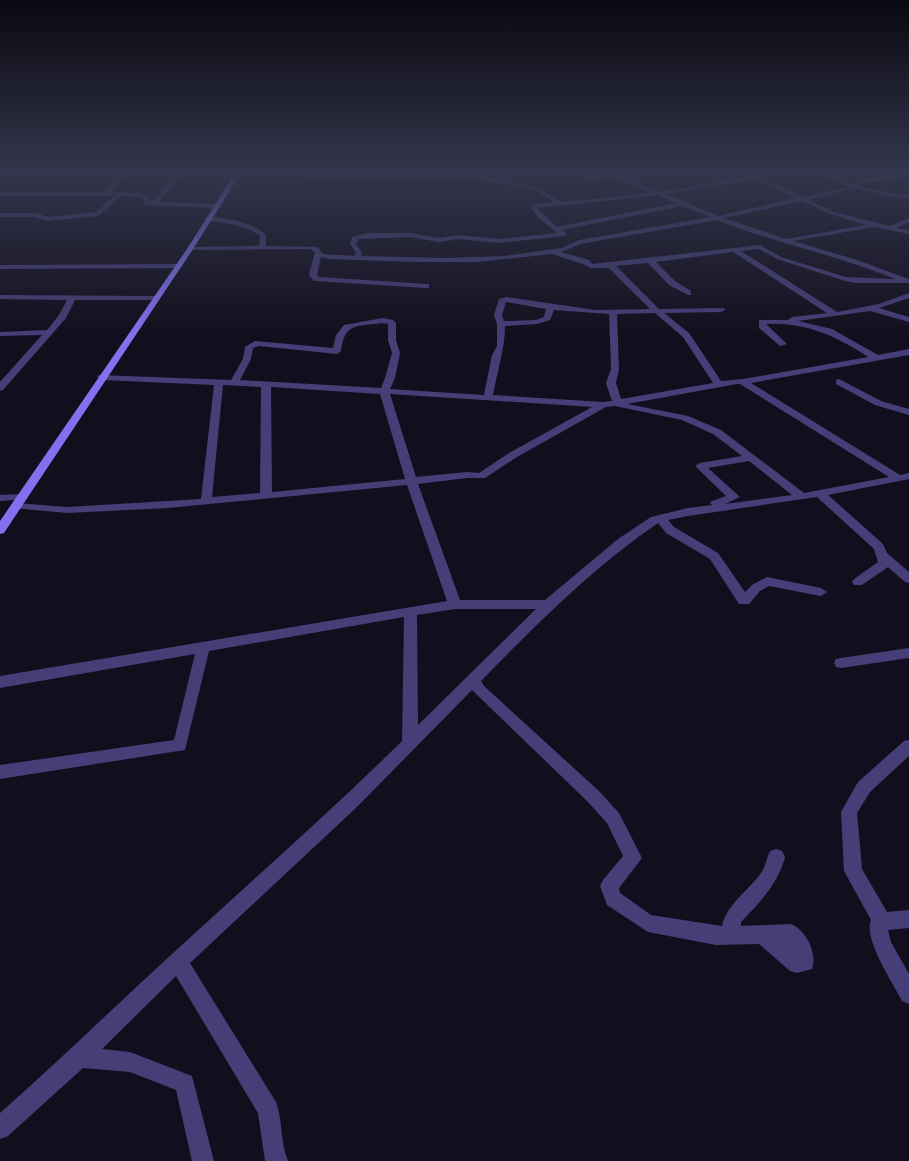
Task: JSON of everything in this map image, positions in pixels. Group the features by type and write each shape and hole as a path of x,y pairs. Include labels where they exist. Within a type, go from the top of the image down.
{"street":[{"path":"0,530 203,227"},
{"path":"247,227 257,230 262,235 262,248"},
{"path":"553,227 579,242"},
{"path":"357,258 359,253 353,244 355,237 367,235 418,235 438,240 461,237 499,241 532,238 576,227"},
{"path":"565,253 574,243 666,227"},
{"path":"747,227 858,262 908,281"},
{"path":"190,249 310,247 319,250 321,255 329,257 490,260 552,252 565,253 591,266 760,247 868,227"},
{"path":"886,227 909,232"},
{"path":"760,247 779,258 845,279 856,281 908,281"},
{"path":"319,250 312,275 317,279 426,286"},
{"path":"734,250 835,314"},
{"path":"650,260 672,283 688,293"},
{"path":"610,265 658,312 686,335 718,384"},
{"path":"0,266 178,266"},
{"path":"783,344 762,326 762,322 872,308 909,295"},
{"path":"0,297 155,298"},
{"path":"0,388 47,332 63,316 72,298"},
{"path":"488,398 496,355 502,346 501,324 498,315 502,301 506,299 551,307 613,312 721,310"},
{"path":"501,324 542,320 546,318 551,307"},
{"path":"872,308 890,312 909,320"},
{"path":"611,403 611,383 615,369 613,312"},
{"path":"234,382 247,360 249,348 253,344 337,351 338,340 345,326 352,323 386,320 392,323 392,340 396,353 390,378 384,392 411,480 455,604"},
{"path":"779,321 828,331 875,357"},
{"path":"0,334 47,332"},
{"path":"0,498 67,510 206,501 466,475 481,476 513,455 611,403 718,384 743,382 909,352"},
{"path":"894,354 909,362"},
{"path":"0,373 14,373"},
{"path":"102,377 219,384 234,382 488,398 611,403 685,418 717,432 802,497"},
{"path":"743,382 903,477"},
{"path":"839,382 878,403 909,412"},
{"path":"206,501 219,384"},
{"path":"266,385 266,496"},
{"path":"0,1128 79,1057 178,960 352,801 548,605 622,542 649,524 734,497 700,466 749,458"},
{"path":"688,512 802,497 903,477"},
{"path":"820,494 879,547 883,556 885,563 858,582"},
{"path":"661,519 670,530 714,556 744,601 756,588 767,581 821,592"},
{"path":"883,556 909,579"},
{"path":"0,682 410,610 455,604 548,605"},
{"path":"410,610 410,742"},
{"path":"0,772 180,745 203,647"},
{"path":"841,663 909,653"},
{"path":"474,680 479,690 594,797 613,818 633,858 609,886 613,899 648,924 716,936 762,934"},
{"path":"882,921 853,871 850,812 864,787 909,746"},
{"path":"730,935 734,918 772,872 776,857"},
{"path":"909,919 882,921 878,926 883,945 909,994"},
{"path":"178,960 268,1110 274,1156 277,1161"},
{"path":"79,1057 130,1062 185,1083 203,1161"}]}
